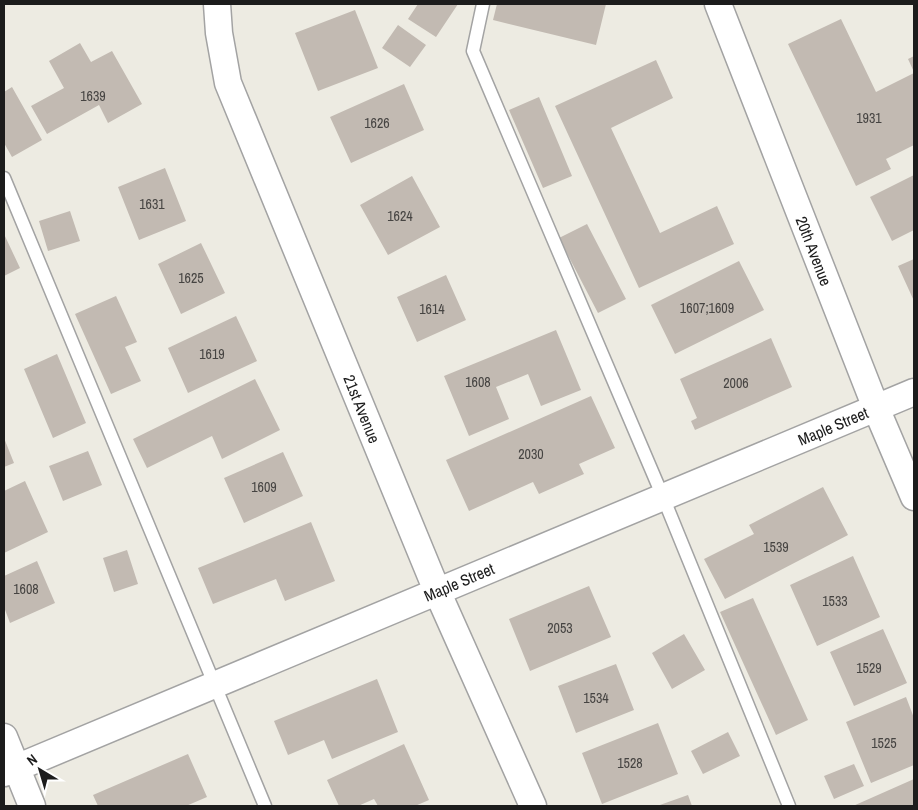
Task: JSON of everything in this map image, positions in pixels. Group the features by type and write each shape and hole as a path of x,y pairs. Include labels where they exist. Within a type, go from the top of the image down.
{"street":[{"name":"21st Avenue","path":"217,4 219,33 228,83 437,591 533,806"},
{"name":"20th Avenue","path":"718,4 876,408 914,496"},
{"name":"Maple Street","path":"10,770 914,392"},
{"path":"4,737 10,770 32,806"}],"lane":[{"path":"483,4 473,51 663,496 789,806"},
{"path":"4,178 265,806"}],"building":[{"path":"418,4 458,4 436,37 408,19"},
{"path":"497,4 606,4 596,45 493,20"},
{"path":"355,10 378,68 318,91 295,33"},
{"path":"841,19 876,92 914,73 914,145 886,159 891,169 856,186 788,44"},
{"path":"398,25 426,45 410,67 382,48"},
{"path":"80,43 91,62 112,51 142,104 108,123 99,105 47,134 31,106 64,88 49,61"},
{"path":"914,56 914,72 908,59"},
{"path":"656,60 673,98 611,128 660,233 717,206 734,244 639,288 555,106"},
{"path":"404,84 424,130 351,163 330,117"},
{"path":"12,87 42,140 12,157 4,143 4,92"},
{"path":"539,97 572,176 543,188 509,110"},
{"path":"165,168 186,221 139,240 118,187"},
{"path":"914,175 914,230 892,241 870,197"},
{"path":"412,176 440,227 388,255 360,205"},
{"path":"70,211 80,241 48,251 39,221"},
{"path":"587,224 626,299 598,313 559,238"},
{"path":"4,234 20,268 4,276"},
{"path":"201,243 225,293 181,314 158,264"},
{"path":"914,259 914,301 898,266"},
{"path":"739,261 764,310 675,354 651,305"},
{"path":"446,275 466,320 417,342 397,297"},
{"path":"116,296 137,342 125,347 141,381 111,394 75,314"},
{"path":"236,316 257,361 188,393 168,348"},
{"path":"556,330 581,390 541,406 528,374 496,387 509,419 469,436 444,376"},
{"path":"771,338 792,387 695,430 691,421 697,418 680,379"},
{"path":"57,354 86,423 53,438 24,369"},
{"path":"255,379 280,430 222,459 212,436 147,468 133,439"},
{"path":"591,396 615,448 579,464 584,474 539,494 533,482 469,511 446,460"},
{"path":"4,438 14,463 4,467"},
{"path":"88,451 102,485 63,501 49,466"},
{"path":"283,452 303,496 244,523 224,478"},
{"path":"25,481 48,532 4,553 4,491"},
{"path":"823,487 848,535 725,599 704,559 754,534 749,525"},
{"path":"311,522 335,581 285,601 276,579 213,604 198,568"},
{"path":"127,550 138,584 114,592 103,558"},
{"path":"853,556 880,617 817,646 790,585"},
{"path":"37,561 55,603 10,623 4,607 4,576"},
{"path":"589,586 611,637 530,671 509,619"},
{"path":"753,598 808,720 776,735 720,612"},
{"path":"883,629 907,683 854,706 830,652"},
{"path":"684,634 705,670 672,689 652,653"},
{"path":"616,664 634,710 576,733 558,686"},
{"path":"377,679 398,732 332,759 324,740 288,755 274,721"},
{"path":"906,697 914,718 914,765 871,783 846,722"},
{"path":"658,723 678,774 602,804 582,753"},
{"path":"728,732 740,756 703,774 691,751"},
{"path":"404,744 429,800 415,806 378,806 374,799 358,806 339,806 327,780"},
{"path":"188,754 207,797 186,806 98,806 93,795"},
{"path":"854,764 864,786 834,799 824,776"},
{"path":"914,779 914,806 853,806"},
{"path":"688,795 692,806 657,806"}]}
